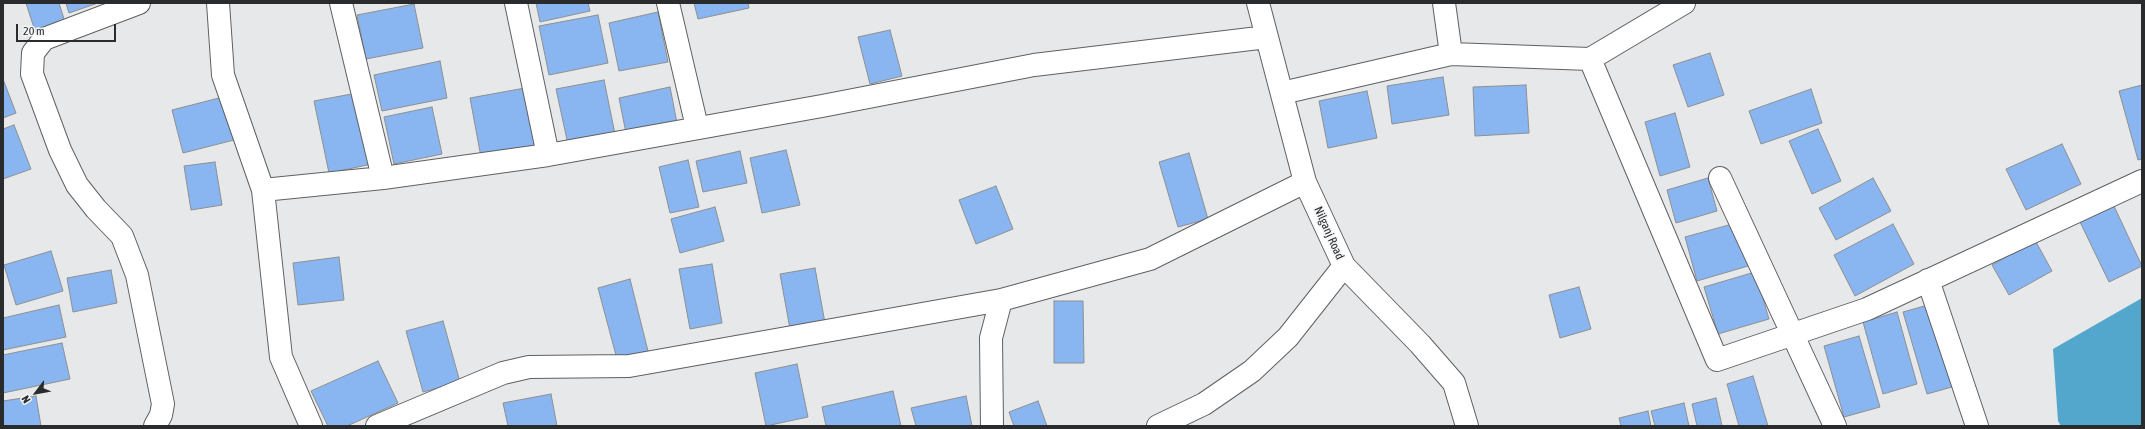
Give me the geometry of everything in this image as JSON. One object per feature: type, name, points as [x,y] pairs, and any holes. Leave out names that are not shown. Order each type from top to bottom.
[{"type":"street","points":[[139,3],[44,40],[32,53],[32,74],[60,150],[77,184],[96,209],[122,236],[137,275],[163,404],[161,416],[155,426]]},
{"type":"street","points":[[218,3],[223,75],[263,190],[281,357],[311,426]]},
{"type":"street","points":[[341,3],[383,178]]},
{"type":"street","points":[[516,3],[548,155]]},
{"type":"street","points":[[668,3],[697,127]]},
{"type":"street","name":"Nilganj Road","points":[[1258,3],[1305,182],[1344,266],[1420,344],[1454,383],[1466,426]]},
{"type":"street","points":[[1444,3],[1451,54]]},
{"type":"street","points":[[1282,93],[1451,54],[1590,59],[1684,3]]},
{"type":"street","points":[[263,190],[383,178],[548,155],[697,127],[822,106],[1034,64],[1267,37]]},
{"type":"street","points":[[1590,59],[1717,360],[1867,309],[2142,181]]},
{"type":"street","points":[[1720,178],[1832,425]]},
{"type":"street","points":[[377,426],[503,373],[529,367],[629,366],[1001,300],[1150,259],[1305,182]]},
{"type":"street","points":[[1158,426],[1204,404],[1252,371],[1288,337],[1344,266]]},
{"type":"street","points":[[1928,280],[1977,426]]},
{"type":"street","points":[[992,426],[991,338],[1001,300]]},
{"type":"water","points":[[2142,298],[2142,426],[2061,426],[2058,421],[2053,349]]},
{"type":"building","points":[[26,3],[59,3],[65,22],[35,31]]},
{"type":"building","points":[[66,3],[98,3],[69,13]]},
{"type":"building","points":[[536,3],[588,3],[590,11],[540,22]]},
{"type":"building","points":[[694,3],[748,3],[749,8],[698,19]]},
{"type":"building","points":[[414,4],[423,48],[366,59],[357,15]]},
{"type":"building","points":[[658,12],[668,62],[619,71],[609,23]]},
{"type":"building","points":[[598,15],[608,63],[549,75],[539,26]]},
{"type":"building","points":[[890,30],[902,76],[870,84],[858,37]]},
{"type":"building","points":[[1710,53],[1724,95],[1688,107],[1673,65]]},
{"type":"building","points":[[440,61],[447,98],[382,111],[374,75]]},
{"type":"building","points":[[1443,77],[1449,115],[1392,124],[1387,86]]},
{"type":"building","points":[[3,79],[16,113],[3,118]]},
{"type":"building","points":[[604,80],[616,139],[569,149],[556,89]]},
{"type":"building","points":[[1526,85],[1529,133],[1475,136],[1473,87]]},
{"type":"building","points":[[2142,85],[2142,159],[2138,160],[2119,91]]},
{"type":"building","points":[[670,87],[678,128],[627,138],[619,98]]},
{"type":"building","points":[[525,88],[536,147],[481,157],[470,98]]},
{"type":"building","points":[[1811,89],[1822,123],[1761,144],[1749,111]]},
{"type":"building","points":[[1367,91],[1377,138],[1328,148],[1319,101]]},
{"type":"building","points":[[357,93],[372,164],[329,173],[314,101]]},
{"type":"building","points":[[223,97],[234,140],[183,153],[172,110]]},
{"type":"building","points":[[432,107],[442,154],[394,164],[384,117]]},
{"type":"building","points":[[1675,113],[1690,167],[1660,176],[1645,122]]},
{"type":"building","points":[[14,125],[31,169],[3,179],[3,129]]},
{"type":"building","points":[[1818,129],[1841,181],[1812,194],[1789,141]]},
{"type":"building","points":[[2062,144],[2081,184],[2026,210],[2006,169]]},
{"type":"building","points":[[786,150],[800,205],[762,213],[750,158]]},
{"type":"building","points":[[740,151],[747,183],[703,192],[696,161]]},
{"type":"building","points":[[1189,153],[1208,219],[1178,227],[1159,162]]},
{"type":"building","points":[[688,160],[699,207],[670,213],[659,167]]},
{"type":"building","points":[[215,162],[222,205],[191,210],[184,166]]},
{"type":"building","points":[[1708,178],[1717,211],[1676,223],[1667,190]]},
{"type":"building","points":[[1873,178],[1891,211],[1836,240],[1819,208]]},
{"type":"building","points":[[996,186],[1013,229],[976,244],[959,200]]},
{"type":"building","points":[[2114,206],[2142,266],[2109,282],[2080,222]]},
{"type":"building","points":[[715,207],[724,241],[680,253],[671,219]]},
{"type":"building","points":[[1736,223],[1748,266],[1697,281],[1685,237]]},
{"type":"building","points":[[1893,224],[1914,264],[1855,296],[1834,255]]},
{"type":"building","points":[[2035,240],[2052,271],[2009,295],[1992,265]]},
{"type":"building","points":[[51,251],[63,291],[16,305],[4,265]]},
{"type":"building","points":[[339,257],[344,300],[298,305],[293,263]]},
{"type":"building","points":[[712,264],[722,323],[690,329],[679,269]]},
{"type":"building","points":[[815,268],[825,323],[790,329],[780,274]]},
{"type":"building","points":[[111,270],[117,303],[73,312],[67,278]]},
{"type":"building","points":[[1755,272],[1769,319],[1718,334],[1704,287]]},
{"type":"building","points":[[630,279],[648,351],[617,359],[598,288]]},
{"type":"building","points":[[1579,287],[1591,329],[1560,338],[1549,295]]},
{"type":"building","points":[[1054,301],[1083,301],[1084,363],[1054,363]]},
{"type":"building","points":[[1935,303],[1959,385],[1927,394],[1903,312]]},
{"type":"building","points":[[59,305],[66,337],[3,350],[3,318]]},
{"type":"building","points":[[1897,312],[1917,384],[1883,394],[1863,322]]},
{"type":"building","points":[[443,321],[460,382],[423,392],[406,331]]},
{"type":"building","points":[[1859,336],[1880,407],[1844,417],[1824,346]]},
{"type":"building","points":[[62,343],[70,379],[3,393],[3,355]]},
{"type":"building","points":[[378,361],[398,403],[347,426],[328,426],[311,391]]},
{"type":"building","points":[[797,364],[808,417],[766,426],[755,373]]},
{"type":"building","points":[[1753,376],[1768,426],[1739,426],[1727,384]]},
{"type":"building","points":[[893,391],[901,426],[826,426],[822,407]]},
{"type":"building","points":[[551,394],[557,426],[508,426],[503,403]]},
{"type":"building","points":[[36,396],[41,426],[3,426],[3,401]]},
{"type":"building","points":[[966,396],[972,426],[916,426],[911,408]]},
{"type":"building","points":[[1716,398],[1722,426],[1697,426],[1692,404]]},
{"type":"building","points":[[1038,401],[1047,426],[1014,426],[1009,412]]},
{"type":"building","points":[[1684,403],[1689,426],[1655,426],[1651,411]]},
{"type":"building","points":[[1648,411],[1651,426],[1621,426],[1619,418]]}]
